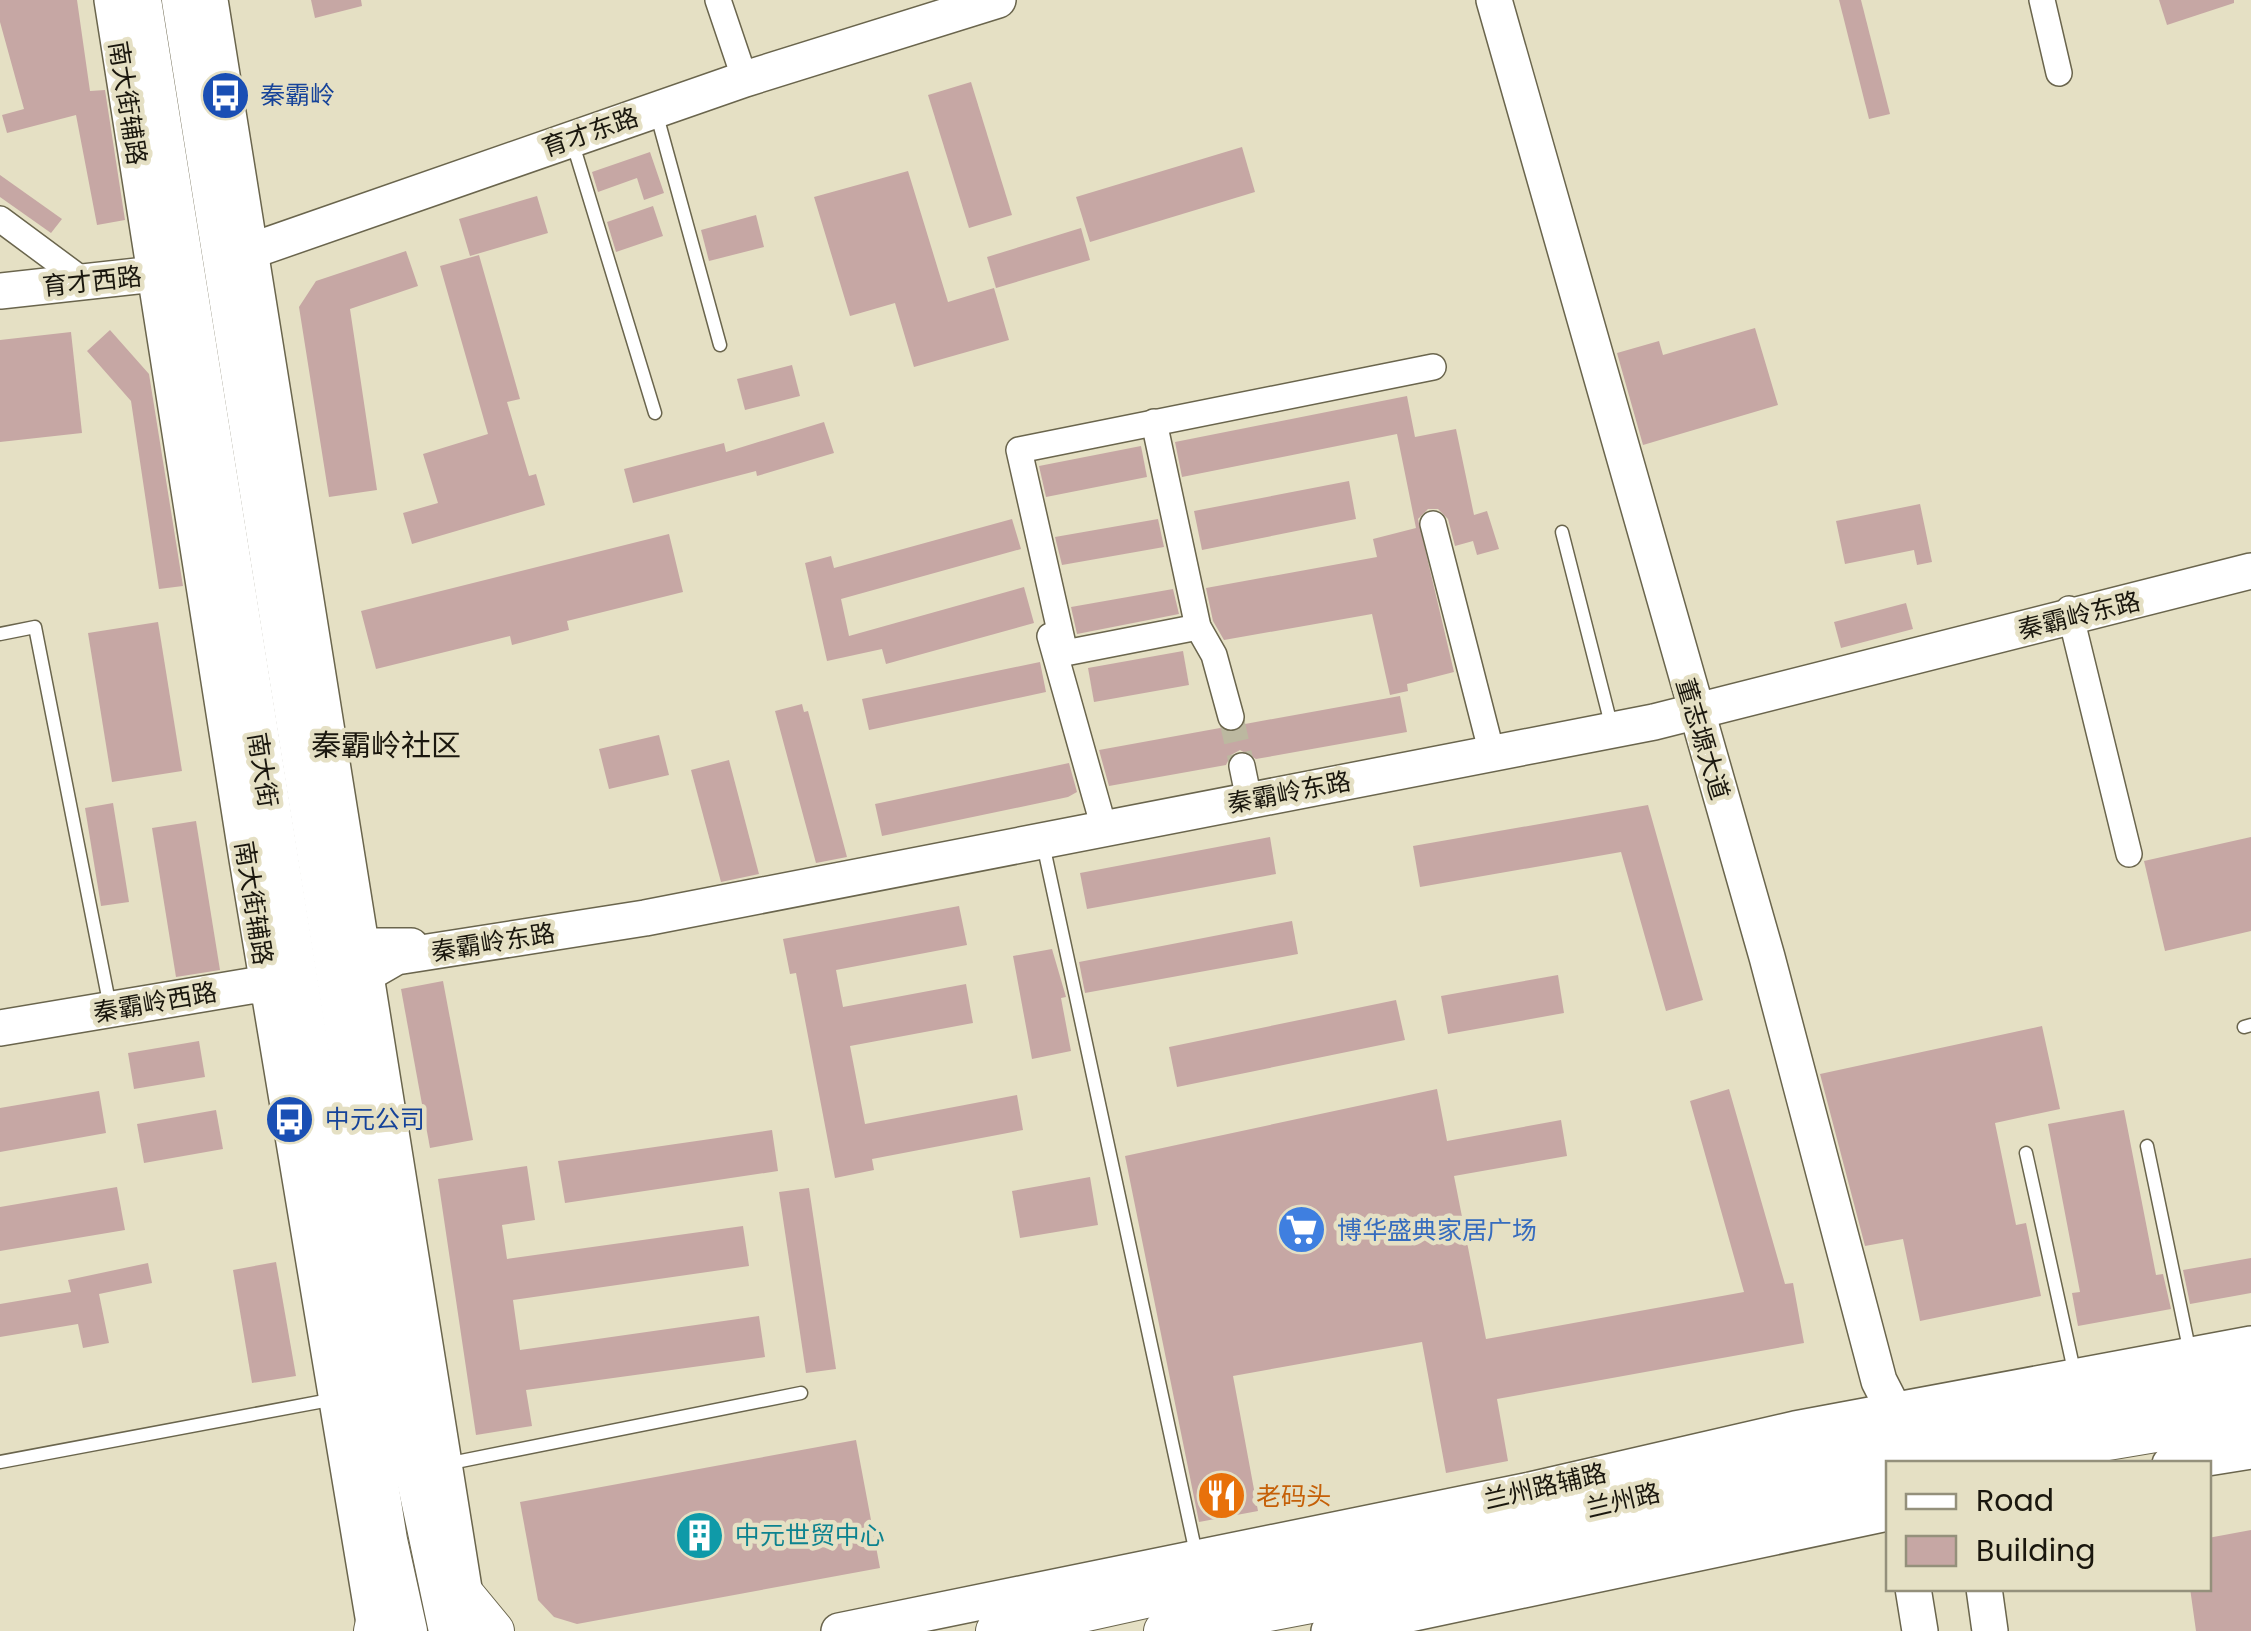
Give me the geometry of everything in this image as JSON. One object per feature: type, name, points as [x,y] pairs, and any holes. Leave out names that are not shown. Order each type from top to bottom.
[{"type":"main road","name":"南大街","points":[[141,0],[201,256],[352,952],[342,1012],[427,1533],[458,1616],[494,1631]]},
{"type":"main road","name":"南大街","points":[[182,0],[201,256],[274,967],[302,1009],[387,1540],[385,1630]]},
{"type":"main road","name":"兰州路","points":[[996,1631],[1200,1571],[1365,1556],[1897,1445],[2251,1380]]},
{"type":"main road","points":[[1983,1461],[2251,1416]]},
{"type":"main road","name":"兰州路","points":[[1164,1631],[1431,1580],[1897,1445]]},
{"type":"street","name":"南大街辅路","points":[[112,0],[201,256]]},
{"type":"street","points":[[201,256],[210,0]]},
{"type":"street","points":[[718,0],[740,68]]},
{"type":"street","name":"育才东路","points":[[201,256],[740,68],[956,0]]},
{"type":"street","name":"育才东路","points":[[201,256],[998,0]]},
{"type":"street","name":"董志塬大道","points":[[1482,0],[1688,709],[1766,957],[1897,1445]]},
{"type":"street","name":"董志塬大道","points":[[1494,0],[1688,709]]},
{"type":"street","points":[[2042,0],[2059,74]]},
{"type":"street","points":[[0,219],[75,274]]},
{"type":"street","name":"育才西路","points":[[0,291],[75,274],[201,256]]},
{"type":"street","name":"育才西路","points":[[0,272],[75,274]]},
{"type":"street","points":[[1198,628],[1065,653],[1019,450],[1433,368]]},
{"type":"street","points":[[1154,422],[1198,628],[1214,655],[1232,717]]},
{"type":"street","points":[[1016,508],[1102,824]]},
{"type":"street","points":[[1433,524],[1491,749]]},
{"type":"street","name":"秦霸岭东路","points":[[2070,613],[2251,562]]},
{"type":"street","name":"秦霸岭东路","points":[[342,1012],[352,952],[396,958],[645,918],[1102,824],[1246,786],[1491,749],[1611,726],[2251,572]]},
{"type":"street","points":[[2070,613],[2128,854]]},
{"type":"street","points":[[352,952],[444,1464],[458,1616]]},
{"type":"street","name":"南大街辅路","points":[[274,967],[335,1399],[385,1630]]},
{"type":"street","name":"秦霸岭西路","points":[[0,1028],[274,967]]},
{"type":"street","name":"秦霸岭西路","points":[[0,1019],[110,1005]]},
{"type":"street","points":[[1897,1445],[2075,1377],[2251,1344]]},
{"type":"street","points":[[2189,1461],[2251,1451]]},
{"type":"street","points":[[1329,1631],[1886,1513]]},
{"type":"street","points":[[840,1631],[1200,1571]]},
{"type":"street","points":[[1914,1591],[1920,1631]]},
{"type":"street","points":[[1984,1591],[1990,1631]]},
{"type":"lane","points":[[656,110],[720,345]]},
{"type":"lane","points":[[571,138],[655,413]]},
{"type":"lane","points":[[1562,532],[1611,726]]},
{"type":"lane","points":[[0,634],[34,627],[110,1005]]},
{"type":"lane","points":[[1041,836],[1200,1571]]},
{"type":"lane","points":[[2147,1146],[2190,1356]]},
{"type":"lane","points":[[2026,1153],[2075,1377]]},
{"type":"lane","points":[[444,1464],[801,1393]]},
{"type":"lane","points":[[0,1462],[335,1399]]},
{"type":"building","points":[[0,0],[77,0],[90,91],[105,90],[125,220],[97,225],[76,115],[7,133],[2,115],[24,109],[0,22]]},
{"type":"building","points":[[311,0],[361,0],[362,6],[315,18]]},
{"type":"building","points":[[1839,0],[1861,0],[1890,114],[1869,119]]},
{"type":"building","points":[[2159,0],[2234,0],[2234,3],[2167,25]]},
{"type":"building","points":[[971,82],[1012,215],[969,228],[928,95]]},
{"type":"building","points":[[1242,147],[1255,192],[1090,242],[1076,197]]},
{"type":"building","points":[[650,152],[664,193],[644,200],[637,178],[598,192],[592,172]]},
{"type":"building","points":[[908,171],[948,302],[994,288],[1009,340],[914,367],[895,303],[850,316],[814,197]]},
{"type":"building","points":[[0,175],[62,219],[51,233],[0,197]]},
{"type":"building","points":[[537,196],[548,233],[470,256],[459,219]]},
{"type":"building","points":[[653,206],[663,236],[616,252],[607,222]]},
{"type":"building","points":[[756,215],[764,247],[709,261],[701,230]]},
{"type":"building","points":[[1081,228],[1090,260],[996,288],[987,257]]},
{"type":"building","points":[[406,251],[418,286],[350,309],[377,490],[329,497],[299,307],[316,281]]},
{"type":"building","points":[[479,255],[520,399],[507,402],[529,476],[536,474],[545,505],[412,544],[403,513],[438,503],[423,454],[488,434],[440,266]]},
{"type":"building","points":[[1755,328],[1778,405],[1643,445],[1617,353],[1659,341],[1663,355]]},
{"type":"building","points":[[110,330],[149,374],[183,586],[159,589],[131,401],[87,351]]},
{"type":"building","points":[[71,332],[82,433],[0,442],[0,340]]},
{"type":"building","points":[[792,365],[800,396],[745,410],[737,379]]},
{"type":"building","points":[[1407,396],[1415,437],[1456,429],[1474,515],[1487,511],[1499,549],[1477,555],[1473,541],[1455,546],[1448,519],[1438,509],[1428,509],[1418,519],[1454,672],[1407,684],[1408,691],[1390,695],[1372,614],[1224,640],[1213,621],[1206,588],[1377,557],[1373,539],[1416,528],[1397,434],[1182,477],[1175,442]]},
{"type":"building","points":[[824,422],[834,453],[757,476],[756,471],[633,503],[624,469],[724,443],[726,452]]},
{"type":"building","points":[[1141,446],[1147,477],[1046,497],[1039,466]]},
{"type":"building","points":[[1349,481],[1356,519],[1202,550],[1194,511]]},
{"type":"building","points":[[1920,504],[1932,562],[1917,565],[1914,550],[1845,564],[1836,521]]},
{"type":"building","points":[[1012,519],[1021,549],[841,599],[849,636],[1024,587],[1034,623],[886,664],[882,649],[827,661],[805,563],[831,556],[834,568]]},
{"type":"building","points":[[1158,519],[1164,547],[1062,565],[1055,537]]},
{"type":"building","points":[[669,534],[683,592],[567,621],[569,630],[512,645],[510,636],[376,669],[361,611]]},
{"type":"building","points":[[1173,589],[1179,614],[1077,634],[1071,607]]},
{"type":"building","points":[[1906,603],[1913,629],[1841,648],[1834,622]]},
{"type":"building","points":[[158,622],[182,771],[112,782],[88,633]]},
{"type":"building","points":[[1183,651],[1189,685],[1094,702],[1088,668]]},
{"type":"building","points":[[1040,662],[1046,692],[869,730],[862,699]]},
{"type":"building","points":[[1400,696],[1407,732],[1256,759],[1240,750],[1231,755],[1226,765],[1109,786],[1099,750],[1220,728],[1234,733],[1245,724]]},
{"type":"building","points":[[802,704],[804,712],[808,711],[847,857],[816,863],[775,711]]},
{"type":"building","points":[[659,735],[669,775],[609,789],[599,749]]},
{"type":"building","points":[[729,760],[759,874],[721,882],[691,770]]},
{"type":"building","points":[[1069,763],[1077,792],[1068,797],[882,836],[875,804]]},
{"type":"building","points":[[113,803],[129,902],[101,906],[85,808]]},
{"type":"building","points":[[1648,805],[1703,1000],[1666,1011],[1621,852],[1420,887],[1413,846]]},
{"type":"building","points":[[196,821],[220,970],[176,977],[152,828]]},
{"type":"building","points":[[1270,837],[1276,874],[1087,909],[1080,873]]},
{"type":"building","points":[[2251,837],[2251,931],[2165,951],[2144,861]]},
{"type":"building","points":[[959,906],[967,945],[836,970],[843,1007],[966,984],[973,1023],[850,1046],[865,1124],[1017,1095],[1023,1130],[872,1159],[874,1170],[835,1178],[796,973],[790,974],[783,939]]},
{"type":"building","points":[[1292,921],[1298,954],[1085,993],[1079,962]]},
{"type":"building","points":[[1052,949],[1066,997],[1061,998],[1071,1051],[1032,1059],[1013,956]]},
{"type":"building","points":[[1558,975],[1564,1013],[1448,1034],[1441,996]]},
{"type":"building","points":[[443,981],[473,1140],[430,1148],[401,989]]},
{"type":"building","points":[[1396,1000],[1405,1040],[1177,1087],[1169,1047]]},
{"type":"building","points":[[2042,1026],[2060,1109],[1995,1123],[2016,1225],[2026,1223],[2041,1296],[1920,1321],[1903,1239],[1865,1246],[1820,1074]]},
{"type":"building","points":[[199,1041],[205,1077],[134,1089],[128,1053]]},
{"type":"building","points":[[1437,1089],[1447,1141],[1561,1120],[1567,1156],[1454,1176],[1486,1339],[1744,1292],[1690,1101],[1729,1089],[1785,1284],[1793,1283],[1804,1343],[1497,1399],[1508,1461],[1446,1473],[1422,1342],[1233,1376],[1258,1511],[1199,1522],[1125,1156]]},
{"type":"building","points":[[99,1091],[106,1133],[0,1152],[0,1108]]},
{"type":"building","points":[[216,1110],[223,1149],[144,1163],[137,1124]]},
{"type":"building","points":[[2124,1110],[2156,1275],[2163,1274],[2171,1309],[2078,1326],[2072,1293],[2080,1292],[2048,1124]]},
{"type":"building","points":[[772,1130],[778,1171],[565,1203],[558,1161]]},
{"type":"building","points":[[527,1166],[535,1220],[502,1225],[507,1259],[743,1226],[749,1266],[513,1300],[520,1350],[759,1316],[765,1357],[526,1390],[532,1426],[476,1435],[438,1179]]},
{"type":"building","points":[[1090,1177],[1098,1225],[1020,1238],[1012,1191]]},
{"type":"building","points":[[117,1187],[125,1230],[0,1251],[0,1207]]},
{"type":"building","points":[[809,1188],[836,1369],[806,1373],[779,1192]]},
{"type":"building","points":[[2251,1258],[2251,1293],[2190,1304],[2183,1270]]},
{"type":"building","points":[[276,1262],[296,1376],[252,1383],[233,1270]]},
{"type":"building","points":[[148,1263],[152,1283],[99,1294],[109,1343],[83,1348],[78,1324],[0,1337],[0,1304],[71,1292],[68,1280]]},
{"type":"building","name":"中元世贸中心","points":[[856,1440],[880,1568],[577,1624],[554,1617],[538,1600],[520,1502]]},
{"type":"building","points":[[2251,1530],[2251,1631],[2196,1631],[2190,1591],[2211,1591],[2211,1537]]},
{"type":"tunnel","points":[[1231,717],[1242,766]]},
{"type":"place","name":"秦霸岭","points":[[225,95]]},
{"type":"place","name":"中元公司","points":[[290,1119]]},
{"type":"place","name":"博华盛典家居广场","points":[[1302,1230]]},
{"type":"place","name":"老码头","points":[[1221,1496]]},
{"type":"place","name":"中元世贸中心","points":[[700,1535]]},
{"type":"district","name":"秦霸岭社区","points":[[386,746]]}]
